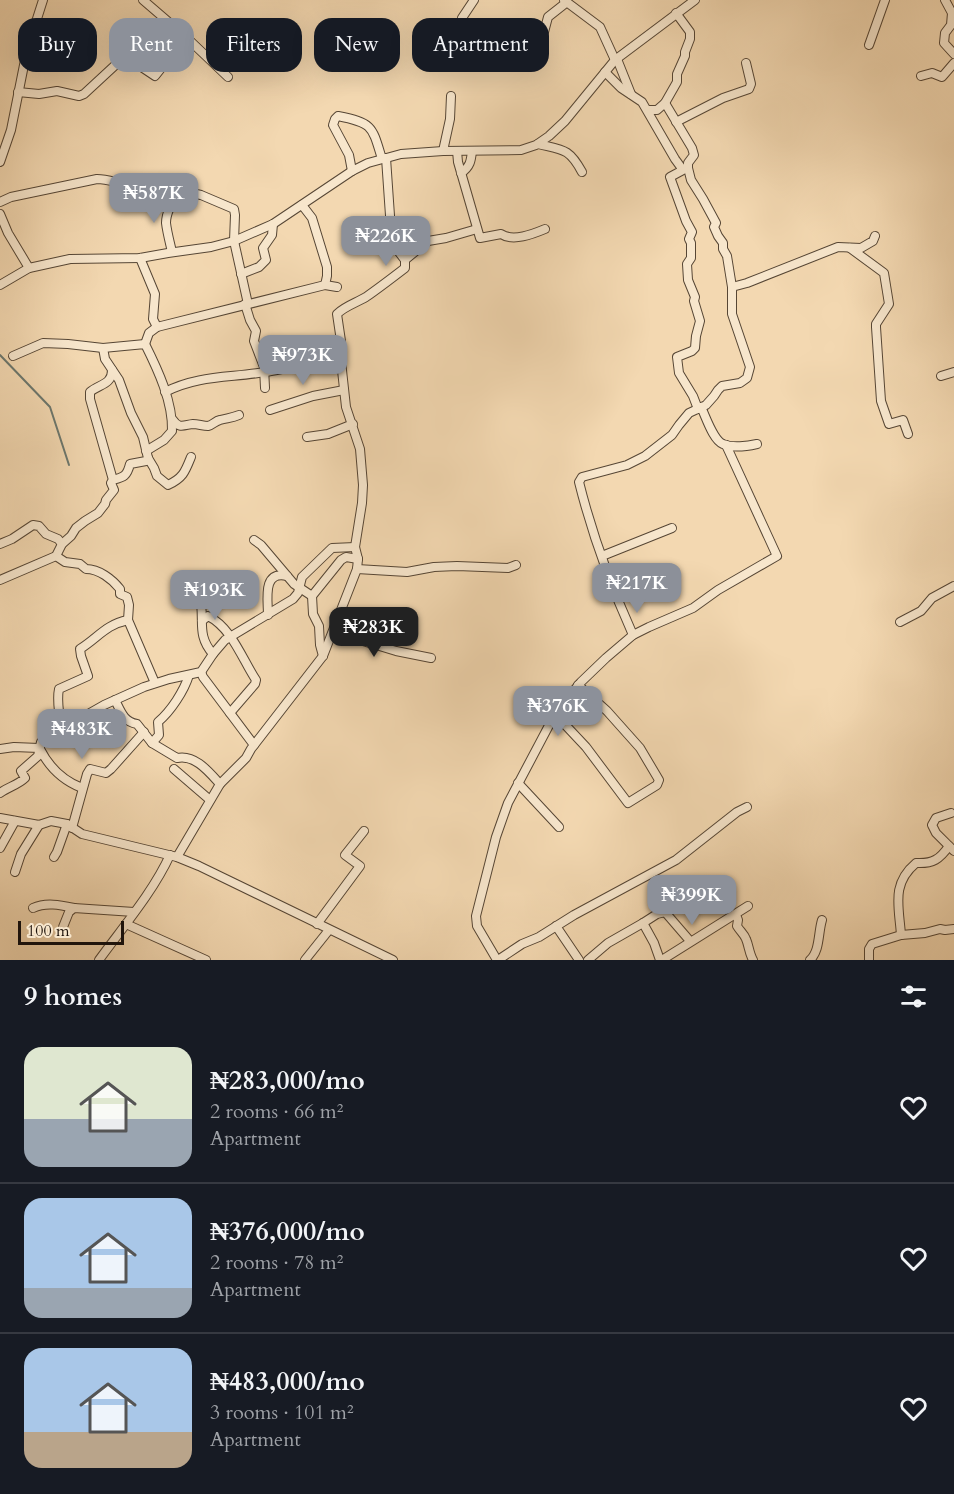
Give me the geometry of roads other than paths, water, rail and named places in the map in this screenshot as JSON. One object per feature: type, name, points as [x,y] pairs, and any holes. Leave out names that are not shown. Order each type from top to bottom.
[{"type":"street","points":[[0,162],[3,145],[11,130],[27,50],[42,0]]},
{"type":"street","points":[[143,0],[164,18]]},
{"type":"street","points":[[462,18],[474,0]]},
{"type":"street","points":[[0,285],[29,268],[70,259],[140,258],[234,242],[273,224],[352,171],[368,163],[401,154],[520,150],[538,144],[565,121],[616,60],[695,0]]},
{"type":"street","points":[[869,45],[885,0]]},
{"type":"street","points":[[944,0],[954,4]]},
{"type":"street","points":[[944,0],[952,13],[951,25],[945,33],[944,43],[954,54]]},
{"type":"street","points":[[548,18],[569,2],[600,27],[631,95]]},
{"type":"street","points":[[648,110],[657,110],[665,104],[686,56],[690,32],[676,14]]},
{"type":"street","points":[[194,44],[228,76]]},
{"type":"street","points":[[676,122],[723,98],[749,89],[751,84],[746,63]]},
{"type":"street","points":[[921,76],[932,74],[942,77],[954,63]]},
{"type":"street","points":[[18,92],[39,94],[57,92],[79,96],[109,71]]},
{"type":"street","points":[[606,72],[621,88],[642,102],[683,170],[670,177],[692,232],[688,239],[691,243],[691,258],[687,264],[688,280],[695,297],[700,321],[695,348],[677,357],[680,373],[714,436],[726,445],[757,444]]},
{"type":"street","points":[[443,151],[450,119],[451,96]]},
{"type":"street","points":[[633,635],[618,604],[579,482],[582,477],[627,465],[645,456],[672,435],[689,412],[706,405],[723,386],[740,383],[747,378],[750,367],[732,314],[732,286],[723,243],[714,227],[716,223],[691,180],[688,163],[694,155],[692,148],[665,104]]},
{"type":"street","points":[[99,960],[173,856],[220,784],[246,758],[323,656],[357,569],[358,559],[355,547],[363,484],[360,449],[346,406],[337,314],[342,308],[364,298],[405,268],[405,260],[395,247],[391,230],[384,159],[375,136],[369,126],[338,116],[333,125],[349,155],[352,171]]},
{"type":"street","points":[[538,144],[566,151],[573,157],[582,172]]},
{"type":"street","points":[[457,151],[480,238],[501,234],[505,237],[516,237],[545,229]]},
{"type":"street","points":[[461,173],[471,163],[472,151]]},
{"type":"street","points":[[0,202],[11,197],[97,179],[134,185],[164,183],[170,185],[174,199],[166,221],[172,252]]},
{"type":"street","points":[[173,193],[187,192],[201,195],[234,209],[234,242],[250,320],[256,331],[254,341],[264,366],[265,388]]},
{"type":"street","points":[[302,205],[312,218],[327,267],[325,285]]},
{"type":"street","points":[[0,214],[8,233],[29,268]]},
{"type":"street","points":[[241,274],[259,267],[266,260],[263,248],[272,235],[273,224]]},
{"type":"street","points":[[405,260],[428,241],[477,229]]},
{"type":"street","points":[[732,286],[838,247],[861,248],[873,242],[875,236]]},
{"type":"street","points":[[850,248],[884,273],[890,304],[876,324],[881,401],[889,424],[903,420],[908,434]]},
{"type":"street","points":[[140,258],[155,294],[153,319],[157,327]]},
{"type":"street","points":[[113,480],[124,477],[130,464],[146,461],[147,455],[172,431],[172,420],[165,392],[153,358],[145,344],[149,333],[157,327],[325,285],[338,287]]},
{"type":"street","points":[[13,356],[43,343],[103,348],[145,344]]},
{"type":"street","points":[[103,348],[105,359],[119,380],[157,476],[168,485],[184,474],[191,457]]},
{"type":"street","points":[[165,392],[196,380],[264,373],[319,361],[336,356],[340,352]]},
{"type":"street","points":[[0,580],[56,556],[62,544],[76,528],[98,513],[114,490],[90,399],[90,392],[93,389],[108,383],[112,370]]},
{"type":"street","points":[[942,376],[954,372]]},
{"type":"street","points":[[270,410],[313,396],[344,390]]},
{"type":"street","points":[[172,420],[181,427],[195,424],[204,426],[239,415]]},
{"type":"street","points":[[307,437],[328,434],[353,424]]},
{"type":"street","points":[[726,445],[777,556],[718,590],[693,608],[633,635],[578,685],[555,714],[508,803],[495,837],[477,916],[477,926],[498,960],[522,944],[676,860],[747,807]]},
{"type":"street","points":[[0,544],[33,525],[39,526],[46,534],[58,538],[62,544]]},
{"type":"street","points":[[602,556],[672,528]]},
{"type":"street","points":[[254,540],[296,585],[312,596]]},
{"type":"street","points":[[296,585],[332,548],[355,547]]},
{"type":"street","points":[[326,554],[341,560]]},
{"type":"street","points":[[56,556],[64,562],[80,564],[86,569],[108,577],[120,589],[120,594],[127,597],[128,620],[155,683]]},
{"type":"street","points":[[323,656],[320,645],[320,626],[313,614],[312,596],[341,560],[346,557],[358,559]]},
{"type":"street","points":[[357,569],[407,572],[434,567],[508,568],[516,565]]},
{"type":"street","points":[[268,615],[267,587],[275,576],[287,576]]},
{"type":"street","points":[[0,793],[23,781],[25,778],[21,771],[38,756],[41,742],[115,700],[155,683],[201,672],[213,654],[230,637],[293,599],[298,593],[296,585]]},
{"type":"street","points":[[900,622],[921,611],[932,598],[954,586]]},
{"type":"street","points":[[200,597],[203,615],[201,626],[205,645],[213,654]]},
{"type":"street","points":[[202,621],[207,616],[212,618],[230,637],[256,680],[230,713]]},
{"type":"street","points":[[338,619],[363,642],[430,658]]},
{"type":"street","points":[[60,730],[59,689],[88,676],[80,649],[115,623],[128,620]]},
{"type":"street","points":[[201,672],[254,745]]},
{"type":"street","points":[[152,743],[159,735],[158,722],[168,713],[189,675]]},
{"type":"street","points":[[555,714],[586,747],[628,803],[657,785],[659,780],[640,748],[607,711],[578,685]]},
{"type":"street","points":[[115,700],[124,717],[130,723],[137,724],[152,743],[177,758],[186,756],[197,762],[220,784]]},
{"type":"street","points":[[54,857],[70,826],[87,774],[90,770],[106,773],[144,732]]},
{"type":"street","points":[[0,750],[14,747],[39,748]]},
{"type":"street","points":[[39,748],[56,772],[71,784],[82,788]]},
{"type":"street","points":[[174,769],[210,800]]},
{"type":"street","points":[[518,783],[560,828]]},
{"type":"street","points":[[901,935],[898,890],[901,880],[916,862],[925,863],[936,860],[951,848],[936,833],[932,825],[936,818],[951,813]]},
{"type":"street","points":[[0,818],[39,825],[51,821],[70,826],[81,834],[173,856],[199,866],[393,960]]},
{"type":"street","points":[[0,848],[15,821]]},
{"type":"street","points":[[15,872],[21,854],[39,825]]},
{"type":"street","points":[[317,924],[360,866],[345,855],[364,831]]},
{"type":"street","points":[[33,908],[40,905],[57,904],[74,908],[134,912]]},
{"type":"street","points":[[643,923],[661,960],[748,906]]},
{"type":"street","points":[[63,927],[69,912],[74,908]]},
{"type":"street","points":[[588,960],[608,943],[657,914],[665,912],[690,941]]},
{"type":"street","points":[[736,915],[737,926],[745,935],[753,960]]},
{"type":"street","points":[[810,960],[818,944],[818,932],[822,920]]},
{"type":"street","points":[[126,924],[206,960]]},
{"type":"street","points":[[556,926],[579,960]]},
{"type":"street","points":[[869,960],[869,949],[872,944],[901,935],[954,929]]},
{"type":"street","points":[[305,960],[329,930]]},
{"type":"waterway","points":[[0,355],[50,407],[69,465]]}]
